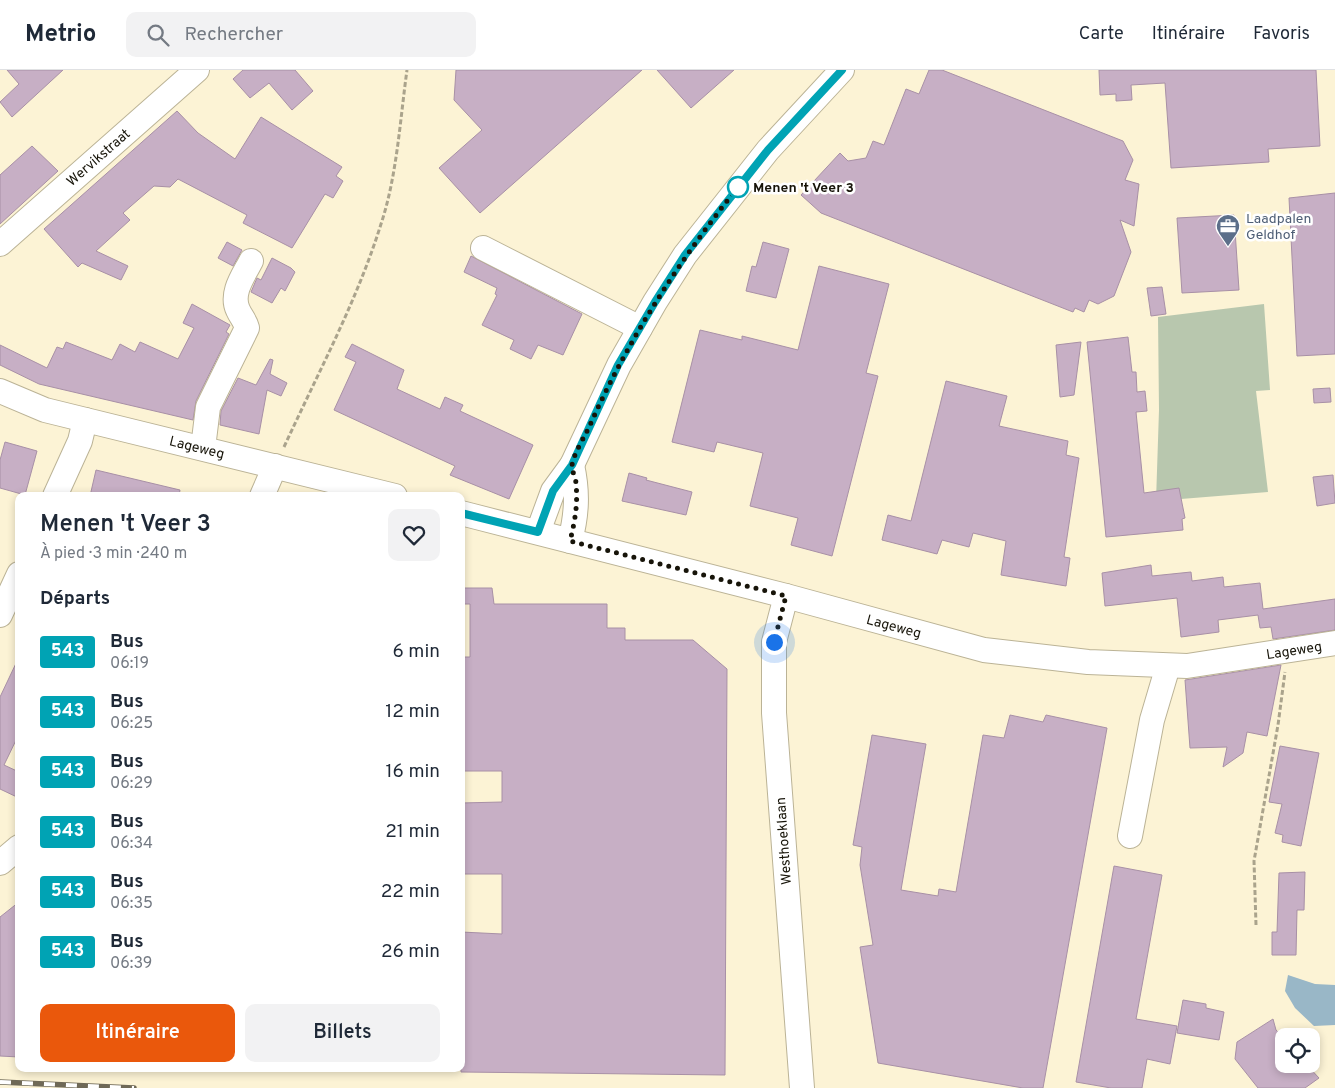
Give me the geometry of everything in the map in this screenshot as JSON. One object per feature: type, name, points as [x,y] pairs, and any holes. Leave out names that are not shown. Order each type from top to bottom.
[{"type":"street","name":"Wervikstraat","points":[[0,244],[197,70]]},
{"type":"street","points":[[538,532],[553,491],[572,465],[618,365],[685,255],[768,150],[842,70]]},
{"type":"street","points":[[482,248],[640,328]]},
{"type":"street","points":[[203,448],[208,407],[247,328],[245,320],[238,310],[235,298],[236,290],[251,261]]},
{"type":"street","name":"Lageweg","points":[[0,391],[45,410],[379,492]]},
{"type":"street","points":[[57,492],[80,441],[85,420]]},
{"type":"street","points":[[570,541],[577,514],[576,483],[572,465]]},
{"type":"street","points":[[264,492],[275,466]]},
{"type":"street","name":"Lageweg","points":[[465,514],[786,596],[984,650],[1088,662],[1168,666],[1283,652],[1335,643]]},
{"type":"street","points":[[0,614],[15,582]]},
{"type":"street","name":"Westhoeklaan","points":[[786,596],[774,642],[774,713],[802,1079]]},
{"type":"street","points":[[1130,836],[1152,720],[1168,666]]},
{"type":"street","points":[[0,863],[15,850]]},
{"type":"path","points":[[275,466],[345,317],[382,223],[397,149],[407,70]]},
{"type":"path","points":[[1256,925],[1254,861],[1278,725],[1286,664],[1283,652]]},
{"type":"green space","points":[[1264,304],[1270,390],[1256,391],[1268,492],[1156,501],[1159,410],[1158,317]]},
{"type":"water","points":[[1288,975],[1315,984],[1335,985],[1335,1025],[1314,1026],[1295,1008],[1285,991]]},
{"type":"building","points":[[7,70],[63,70],[12,117],[0,102],[19,84]]},
{"type":"building","points":[[243,70],[295,70],[313,91],[292,110],[269,83],[250,98],[233,79]]},
{"type":"building","points":[[456,70],[642,70],[480,213],[439,168],[482,130],[454,100]]},
{"type":"building","points":[[657,70],[734,70],[691,108]]},
{"type":"building","points":[[929,70],[942,70],[1123,141],[1133,160],[1125,180],[1139,184],[1134,226],[1120,220],[1131,252],[1114,296],[1098,304],[1089,300],[1084,312],[1075,308],[1073,312],[821,213],[801,195],[840,153],[848,161],[866,158],[873,141],[884,145],[906,89],[919,94]]},
{"type":"building","points":[[1099,70],[1316,70],[1320,146],[1268,149],[1269,162],[1171,168],[1165,83],[1131,85],[1132,100],[1116,101],[1116,94],[1100,95]]},
{"type":"building","points":[[177,111],[198,133],[235,159],[261,117],[342,167],[336,176],[343,181],[333,198],[325,194],[292,248],[243,223],[247,215],[178,179],[170,187],[154,186],[123,213],[130,220],[96,251],[128,266],[121,280],[82,263],[78,267],[44,229]]},
{"type":"building","points":[[32,146],[58,171],[0,224],[0,175]]},
{"type":"building","points":[[1335,193],[1335,354],[1297,356],[1289,198]]},
{"type":"building","points":[[1234,215],[1239,290],[1182,293],[1177,218]]},
{"type":"building","points":[[227,242],[242,250],[233,266],[218,258]]},
{"type":"building","points":[[763,242],[789,249],[776,298],[746,291],[752,266],[756,267]]},
{"type":"building","points":[[471,256],[582,314],[563,355],[538,345],[531,359],[510,349],[514,340],[482,325],[497,295],[495,294],[497,288],[464,272]]},
{"type":"building","points":[[272,258],[295,272],[285,291],[281,288],[272,303],[251,292],[257,278],[261,280]]},
{"type":"building","points":[[819,266],[889,284],[866,373],[878,376],[832,556],[791,545],[798,518],[750,506],[763,453],[717,442],[714,452],[672,442],[700,330],[742,340],[742,336],[798,350]]},
{"type":"building","points":[[1162,287],[1166,314],[1151,316],[1147,288]]},
{"type":"building","points":[[192,304],[230,325],[226,332],[229,334],[196,401],[193,420],[39,384],[0,365],[0,345],[47,368],[57,347],[63,349],[66,342],[112,360],[120,344],[135,352],[140,342],[178,359],[194,328],[183,323]]},
{"type":"building","points":[[1128,337],[1132,372],[1136,372],[1137,392],[1145,391],[1147,411],[1136,412],[1144,493],[1179,488],[1185,518],[1182,519],[1183,530],[1106,537],[1087,342]]},
{"type":"building","points":[[1081,342],[1074,395],[1060,397],[1056,345]]},
{"type":"building","points":[[352,344],[404,370],[397,389],[440,409],[445,397],[463,405],[460,411],[533,445],[509,499],[450,475],[455,466],[334,410],[356,362],[345,357]]},
{"type":"building","points":[[270,359],[273,360],[270,374],[287,383],[281,396],[267,390],[259,434],[220,425],[221,411],[238,378],[256,385]]},
{"type":"building","points":[[946,381],[1007,396],[999,426],[1068,441],[1066,455],[1079,458],[1064,557],[1070,558],[1066,586],[1001,575],[1006,541],[973,533],[969,547],[942,540],[937,554],[882,540],[888,515],[911,521]]},
{"type":"building","points":[[1330,388],[1331,402],[1314,403],[1313,389]]},
{"type":"building","points":[[5,442],[37,451],[26,492],[15,492],[0,488],[0,460]]},
{"type":"building","points":[[96,470],[180,490],[180,492],[91,492]]},
{"type":"building","points":[[629,473],[647,478],[646,480],[692,492],[686,515],[622,501]]},
{"type":"building","points":[[1333,475],[1335,503],[1317,506],[1313,477]]},
{"type":"building","points":[[1151,565],[1152,576],[1191,572],[1192,581],[1223,577],[1224,587],[1260,583],[1263,609],[1335,599],[1335,630],[1273,639],[1271,627],[1260,628],[1258,615],[1218,620],[1219,632],[1181,637],[1177,598],[1105,606],[1102,573]]},
{"type":"building","points":[[465,588],[492,588],[494,604],[607,604],[607,628],[625,628],[625,640],[693,640],[727,669],[725,1075],[461,1072],[465,1072],[465,932],[502,934],[502,874],[465,874],[465,803],[502,802],[502,771],[465,771],[465,657],[470,657],[470,604],[465,604]]},
{"type":"building","points":[[15,665],[15,742],[4,765],[15,770],[15,796],[0,789],[0,697]]},
{"type":"building","points":[[1281,665],[1267,736],[1247,732],[1243,753],[1223,767],[1227,747],[1190,748],[1185,680]]},
{"type":"building","points":[[1010,715],[1043,722],[1046,715],[1107,728],[1043,1088],[1023,1088],[878,1063],[860,947],[873,945],[860,865],[862,847],[853,845],[872,735],[926,744],[901,890],[938,896],[939,889],[956,892],[983,735],[1004,738]]},
{"type":"building","points":[[1280,746],[1319,753],[1301,846],[1282,842],[1283,835],[1275,833],[1282,804],[1269,802]]},
{"type":"building","points":[[1114,866],[1162,875],[1136,1019],[1177,1026],[1170,1064],[1147,1059],[1142,1088],[1111,1088],[1076,1082]]},
{"type":"building","points":[[1305,872],[1304,910],[1297,910],[1296,955],[1272,955],[1272,932],[1277,932],[1279,873]]},
{"type":"building","points":[[15,905],[15,1057],[0,1056],[0,917]]},
{"type":"building","points":[[1183,1000],[1206,1004],[1206,1008],[1224,1012],[1219,1040],[1177,1033]]},
{"type":"building","points":[[1273,1019],[1275,1028],[1275,1073],[1314,1073],[1319,1078],[1305,1088],[1258,1088],[1235,1059],[1237,1042]]},
{"type":"railway","points":[[0,1082],[134,1088]]},
{"type":"bus line","name":"543","points":[[465,514],[538,532],[553,491],[572,465],[618,365],[685,255],[768,150],[842,70]]},
{"type":"place","name":"Menen 't Veer 3","points":[[738,187]]},
{"type":"place","name":"Laadpalen Geldhof","points":[[1228,247]]},
{"type":"route","points":[[738,187],[685,255],[618,365],[572,465],[576,483],[577,514],[570,541],[786,596],[774,642]]}]
